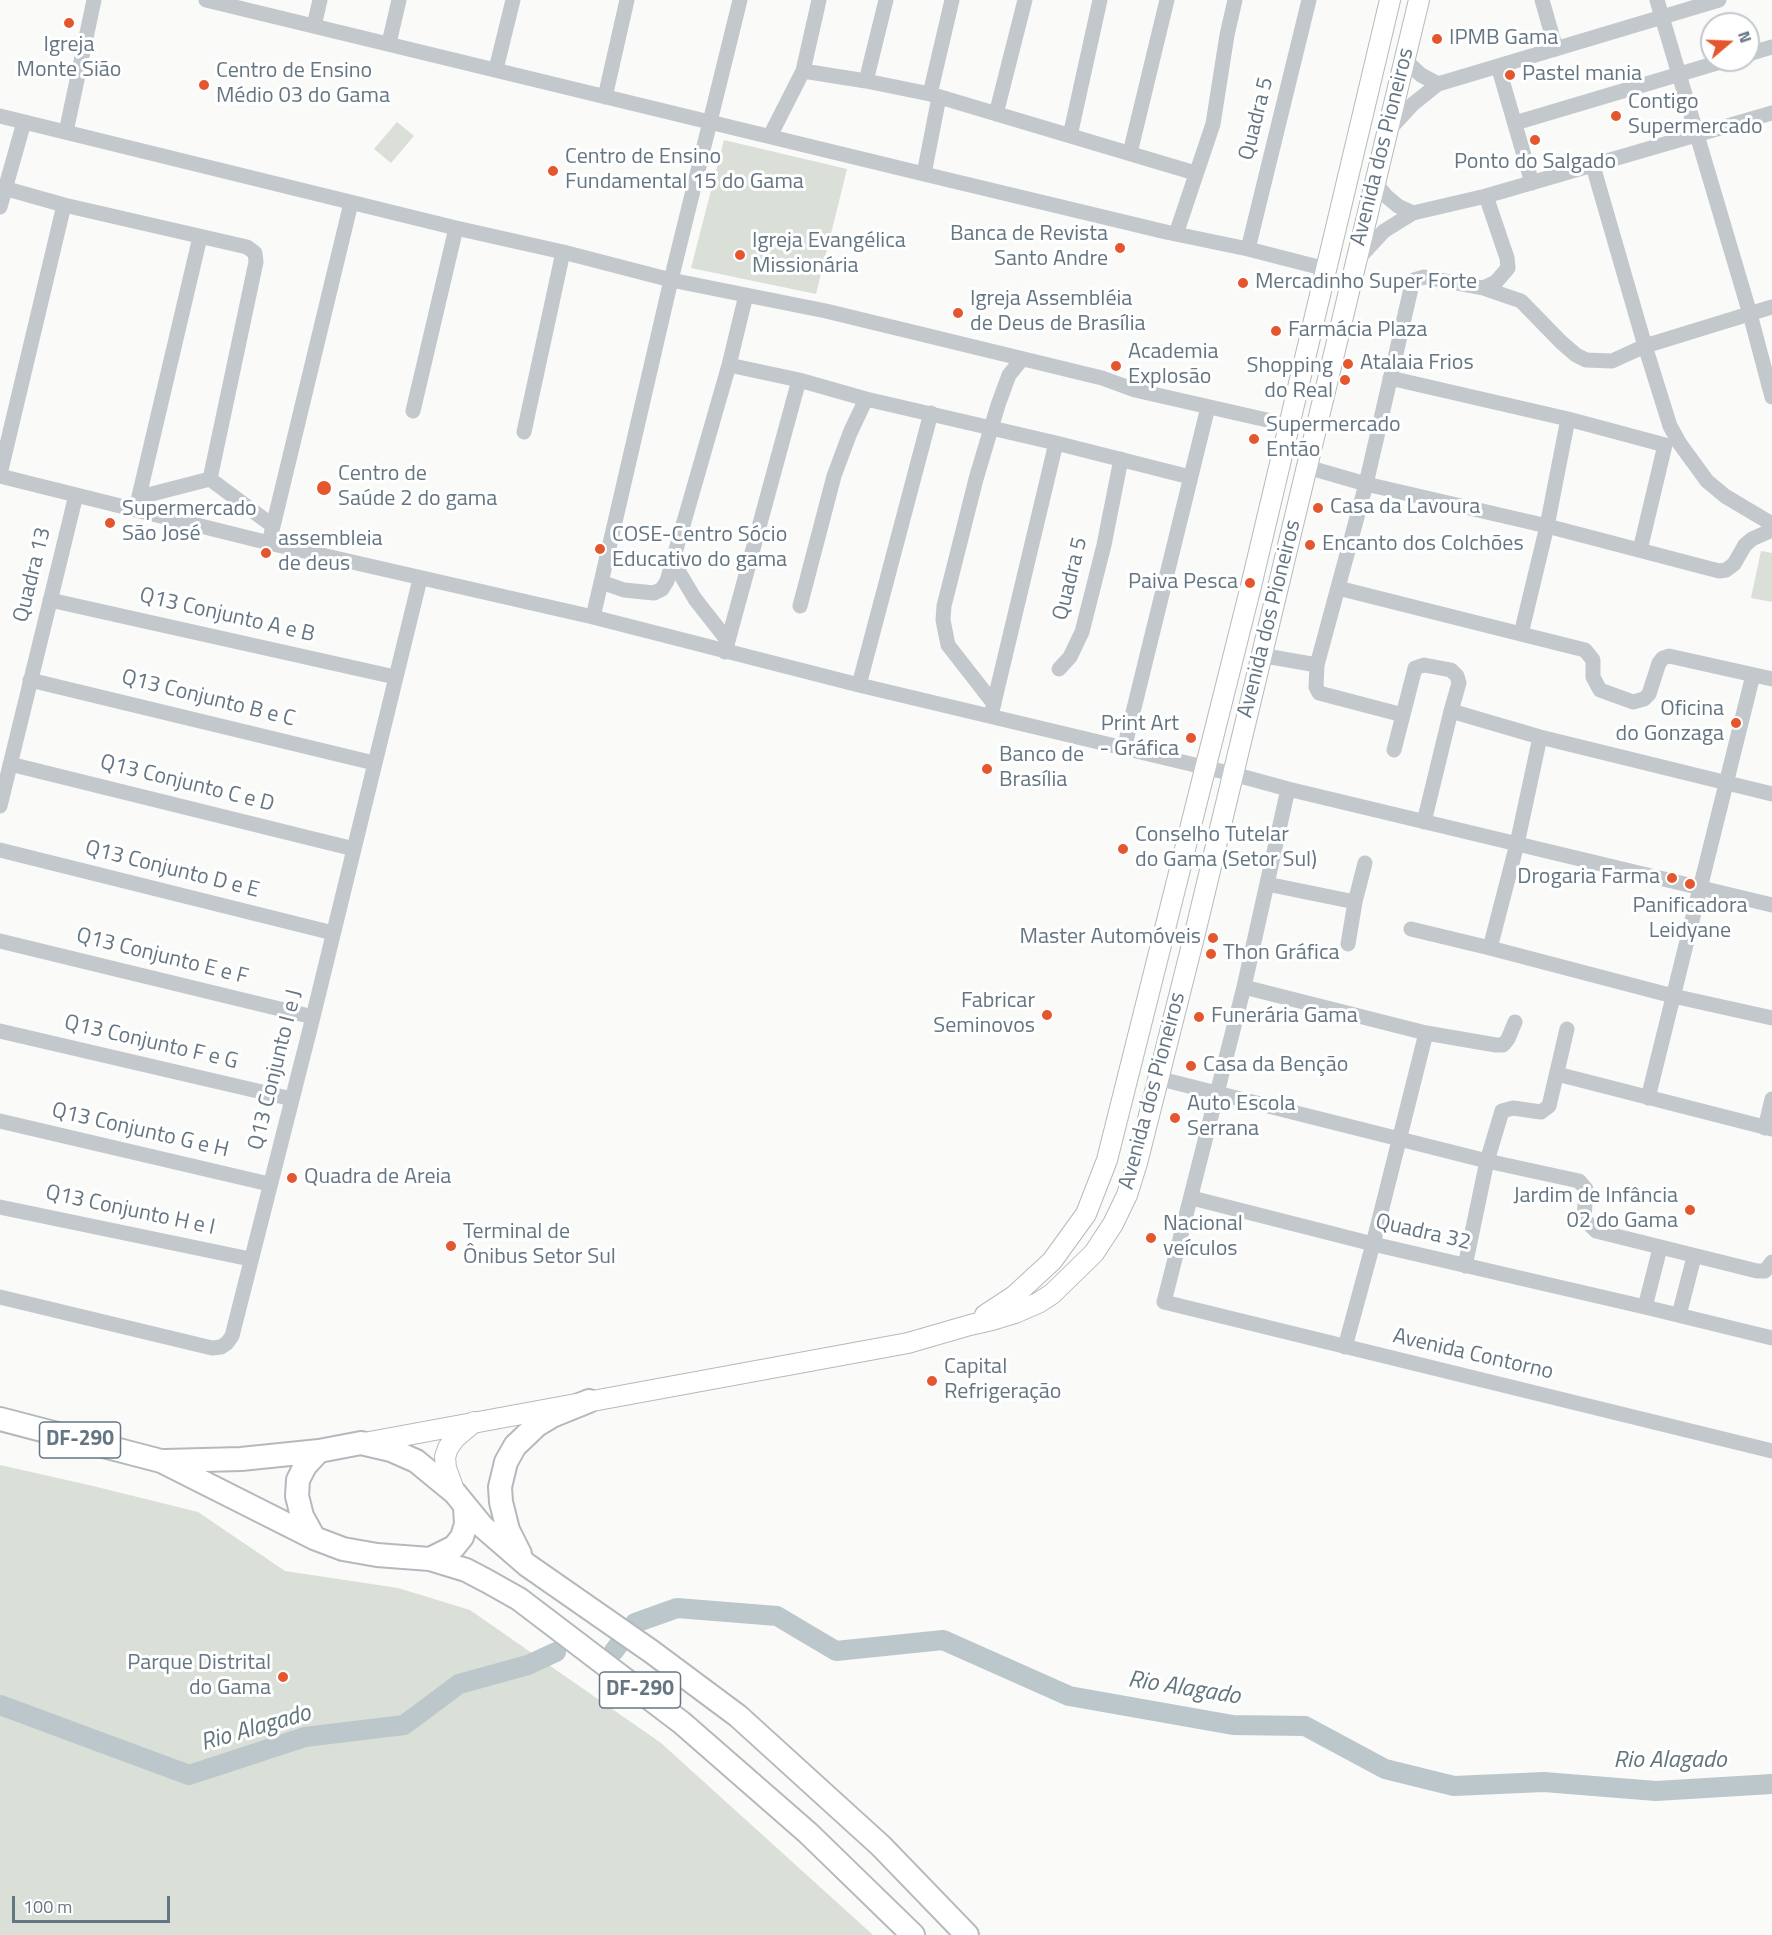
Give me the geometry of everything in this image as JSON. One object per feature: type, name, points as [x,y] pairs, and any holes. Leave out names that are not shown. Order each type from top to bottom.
[{"type":"highway","points":[[527,1565],[514,1546],[503,1515],[500,1487],[506,1462],[515,1446],[537,1425],[552,1416],[589,1401]]},
{"type":"highway","name":"DF-290","points":[[0,1419],[161,1461],[314,1538],[343,1549],[377,1555],[430,1559],[466,1570],[511,1594],[682,1723],[808,1833],[913,1935]]},
{"type":"highway","name":"DF-290","points":[[161,1461],[241,1459],[319,1451],[361,1443],[391,1450],[416,1461],[460,1500],[482,1526],[527,1565],[712,1696],[767,1742],[881,1846],[967,1935]]},
{"type":"highway","points":[[314,1538],[302,1516],[297,1496],[298,1480],[305,1466],[319,1451]]},
{"type":"highway","points":[[430,1559],[453,1547],[462,1537],[466,1524],[460,1500]]},
{"type":"main road","name":"Avenida dos Pioneiros","points":[[970,1325],[1014,1296],[1052,1261],[1086,1214],[1107,1160],[1251,586],[1390,0]]},
{"type":"main road","name":"Avenida dos Pioneiros","points":[[970,1325],[1015,1313],[1052,1294],[1094,1252],[1113,1224],[1127,1195],[1195,933],[1419,0]]},
{"type":"main road","points":[[1346,184],[1350,195],[1357,201],[1372,190]]},
{"type":"main road","points":[[1251,586],[1268,585],[1279,581],[1256,563]]},
{"type":"main road","points":[[1167,924],[1183,934],[1195,933]]},
{"type":"main road","points":[[1086,1214],[1099,1224],[1113,1224]]},
{"type":"main road","points":[[361,1443],[908,1343],[970,1325]]},
{"type":"main road","points":[[460,1500],[446,1468],[445,1457],[455,1438],[474,1422]]},
{"type":"street","points":[[66,132],[94,0]]},
{"type":"street","points":[[206,0],[1326,269]]},
{"type":"street","points":[[314,26],[320,0]]},
{"type":"street","points":[[389,43],[399,0]]},
{"type":"street","points":[[496,69],[513,0]]},
{"type":"street","points":[[605,97],[627,0]]},
{"type":"street","points":[[592,617],[740,0]]},
{"type":"street","points":[[770,136],[803,71],[819,0]]},
{"type":"street","points":[[866,81],[886,0]]},
{"type":"street","points":[[924,174],[934,96],[952,0]]},
{"type":"street","points":[[996,114],[1025,0]]},
{"type":"street","points":[[1071,136],[1100,0]]},
{"type":"street","points":[[1130,153],[1167,0]]},
{"type":"street","points":[[1176,234],[1217,106],[1227,35],[1235,0]]},
{"type":"street","name":"Quadra 5","points":[[1248,249],[1309,0]]},
{"type":"street","points":[[1542,0],[1556,49]]},
{"type":"street","points":[[1657,0],[1750,314],[1772,397]]},
{"type":"street","points":[[1385,136],[1413,104],[1438,84],[1719,0]]},
{"type":"street","points":[[1405,60],[1421,75],[1438,84]]},
{"type":"street","points":[[1498,66],[1532,183]]},
{"type":"street","points":[[1515,123],[1700,68]]},
{"type":"street","points":[[803,71],[866,81],[934,96],[1195,173]]},
{"type":"street","points":[[1355,262],[1384,231],[1413,213],[1486,196],[1772,113]]},
{"type":"street","points":[[0,116],[671,280],[826,311],[1102,378],[1135,390],[1289,425]]},
{"type":"street","points":[[0,207],[2,188],[24,122]]},
{"type":"street","points":[[1593,166],[1670,426],[1707,481],[1725,496],[1772,524]]},
{"type":"street","points":[[2,188],[64,205],[247,247],[255,253],[256,262],[210,478]]},
{"type":"street","points":[[1372,190],[1413,213]]},
{"type":"street","points":[[1483,288],[1496,282],[1508,268],[1507,258],[1486,196]]},
{"type":"street","points":[[269,543],[351,202]]},
{"type":"street","points":[[64,205],[0,475],[76,495],[138,503],[269,543],[420,579],[727,646],[859,685],[992,710],[1124,749],[1772,905]]},
{"type":"street","points":[[413,411],[456,228]]},
{"type":"street","points":[[138,503],[200,237]]},
{"type":"street","points":[[524,432],[563,252]]},
{"type":"street","points":[[1402,714],[1319,693],[1316,687],[1317,665],[1366,484],[1414,280],[1424,278],[1483,288],[1521,301],[1576,355],[1598,362],[1612,361],[1646,346],[1772,307]]},
{"type":"street","points":[[601,582],[624,590],[654,593],[662,589],[667,581],[729,365],[746,295]]},
{"type":"street","points":[[992,710],[948,645],[943,620],[944,606],[966,516],[992,428],[1009,375],[1022,358]]},
{"type":"street","points":[[729,365],[799,380],[866,399],[1190,477]]},
{"type":"street","points":[[1390,378],[1568,419],[1665,445]]},
{"type":"street","points":[[727,646],[799,380]]},
{"type":"street","points":[[800,606],[834,476],[849,433],[866,399]]},
{"type":"street","points":[[1124,749],[1208,407]]},
{"type":"street","points":[[859,685],[931,413]]},
{"type":"street","points":[[1521,634],[1547,526],[1568,419]]},
{"type":"street","points":[[1640,550],[1670,426]]},
{"type":"street","points":[[992,710],[1056,443]]},
{"type":"street","name":"Quadra 5","points":[[1059,669],[1070,657],[1082,632],[1104,545],[1120,459]]},
{"type":"street","points":[[1307,467],[1366,484],[1547,526],[1719,571],[1726,570],[1734,564],[1744,545],[1772,530]]},
{"type":"street","points":[[210,478],[273,526]]},
{"type":"street","points":[[138,503],[210,478]]},
{"type":"street","name":"Quadra 13","points":[[0,806],[76,495]]},
{"type":"street","points":[[673,562],[727,646]]},
{"type":"street","name":"Q13 Conjunto I e J","points":[[0,1297],[212,1348],[221,1347],[232,1336],[420,579]]},
{"type":"street","points":[[1338,588],[1585,650],[1593,660],[1593,677],[1600,690],[1633,702],[1644,699],[1649,694],[1659,663],[1662,658],[1669,656],[1772,679]]},
{"type":"street","name":"Q13 Conjunto A e B","points":[[50,600],[395,677]]},
{"type":"street","points":[[1260,655],[1317,665]]},
{"type":"street","points":[[1394,750],[1415,668],[1424,665],[1451,670],[1457,676],[1459,683],[1424,822]]},
{"type":"street","points":[[1648,1098],[1753,675]]},
{"type":"street","name":"Q13 Conjunto B e C","points":[[30,680],[374,763]]},
{"type":"street","points":[[1451,711],[1540,737],[1772,794]]},
{"type":"street","points":[[1490,948],[1517,844],[1540,737]]},
{"type":"street","name":"Q13 Conjunto C e D","points":[[10,764],[354,849]]},
{"type":"street","points":[[1192,1198],[1244,987],[1288,789]]},
{"type":"street","name":"Q13 Conjunto D e E","points":[[0,850],[333,933]]},
{"type":"street","points":[[1348,944],[1365,863]]},
{"type":"street","points":[[1267,884],[1355,902]]},
{"type":"street","points":[[1411,929],[1673,996],[1772,1018]]},
{"type":"street","name":"Q13 Conjunto E e F","points":[[0,941],[313,1017]]},
{"type":"street","points":[[1244,987],[1426,1033],[1496,1046],[1503,1045],[1508,1039],[1515,1022]]},
{"type":"street","points":[[1465,1266],[1487,1161],[1503,1111],[1513,1108],[1541,1112],[1550,1106],[1567,1029]]},
{"type":"street","name":"Q13 Conjunto F e G","points":[[0,1031],[292,1099]]},
{"type":"street","points":[[1344,1347],[1373,1244],[1426,1033]]},
{"type":"street","points":[[1557,1074],[1768,1128],[1772,1100]]},
{"type":"street","points":[[1157,1078],[1487,1161],[1579,1181],[1586,1189],[1584,1219],[1596,1231],[1757,1271],[1766,1271],[1772,1262]]},
{"type":"street","name":"Q13 Conjunto G e H","points":[[0,1124],[269,1184]]},
{"type":"street","name":"Quadra 32","points":[[1192,1198],[1373,1244],[1772,1338]]},
{"type":"street","name":"Avenida Contorno","points":[[1192,1198],[1164,1302],[1772,1450]]},
{"type":"street","name":"Q13 Conjunto H e I","points":[[0,1207],[250,1259]]},
{"type":"street","points":[[1645,1307],[1660,1248]]},
{"type":"street","points":[[1679,1315],[1694,1257]]},
{"type":"shaded area","points":[[397,122],[414,136],[391,163],[374,149]]},
{"type":"shaded area","points":[[724,140],[847,169],[816,294],[691,268]]},
{"type":"shaded area","points":[[1761,551],[1772,553],[1772,602],[1751,598]]},
{"type":"shaded area","name":"Parque Distrital do Gama","points":[[0,1465],[198,1512],[285,1571],[398,1588],[470,1610],[661,1743],[873,1935],[0,1935]]},
{"type":"waterway","name":"Rio Alagado","points":[[614,1651],[635,1623],[677,1608],[777,1616],[836,1651],[943,1640],[1069,1696],[1233,1725],[1305,1726],[1385,1769],[1454,1786],[1544,1782],[1656,1791],[1772,1784]]},
{"type":"waterway","name":"Rio Alagado","points":[[0,1705],[189,1775],[305,1737],[404,1725],[459,1684],[528,1665],[556,1652]]},
{"type":"place","name":"Igreja Monte Sião","points":[[69,23]]},
{"type":"place","name":"IPMB Gama","points":[[1437,39]]},
{"type":"place","name":"Pastel mania","points":[[1510,75]]},
{"type":"place","name":"Centro de Ensino Médio 03 do Gama","points":[[204,85]]},
{"type":"place","name":"Contigo Supermercado","points":[[1616,116]]},
{"type":"place","name":"Ponto do Salgado","points":[[1535,140]]},
{"type":"place","name":"Centro de Ensino Fundamental 15 do Gama","points":[[553,171]]},
{"type":"place","name":"Banca de Revista Santo Andre","points":[[1120,248]]},
{"type":"place","name":"Igreja Evangélica Missionária","points":[[740,255]]},
{"type":"place","name":"Mercadinho Super Forte","points":[[1243,283]]},
{"type":"place","name":"Igreja Assembléia de Deus de Brasília","points":[[958,313]]},
{"type":"place","name":"Farmácia Plaza","points":[[1276,331]]},
{"type":"place","name":"Atalaia Frios","points":[[1348,364]]},
{"type":"place","name":"Academia Explosão","points":[[1116,366]]},
{"type":"place","name":"Shopping do Real","points":[[1345,380]]},
{"type":"place","name":"Supermercado Então","points":[[1254,439]]},
{"type":"place","name":"Centro de Saúde 2 do gama","points":[[324,488]]},
{"type":"place","name":"Casa da Lavoura","points":[[1318,508]]},
{"type":"place","name":"Supermercado São José","points":[[110,523]]},
{"type":"place","name":"Encanto dos Colchões","points":[[1310,545]]},
{"type":"place","name":"COSE-Centro Sócio Educativo do gama","points":[[600,549]]},
{"type":"place","name":"assembleia de deus","points":[[266,553]]},
{"type":"place","name":"Paiva Pesca","points":[[1250,583]]},
{"type":"place","name":"Oficina do Gonzaga","points":[[1736,723]]},
{"type":"place","name":"Print Art - Gráfica","points":[[1191,738]]},
{"type":"place","name":"Banco de Brasília","points":[[987,769]]},
{"type":"place","name":"Conselho Tutelar do Gama (Setor Sul)","points":[[1123,849]]},
{"type":"place","name":"Drogaria Farma","points":[[1672,878]]},
{"type":"place","name":"Panificadora Leidyane","points":[[1690,884]]},
{"type":"place","name":"Master Automóveis","points":[[1213,938]]},
{"type":"place","name":"Thon Gráfica","points":[[1211,954]]},
{"type":"place","name":"Fabricar Seminovos","points":[[1047,1015]]},
{"type":"place","name":"Funerária Gama","points":[[1199,1017]]},
{"type":"place","name":"Casa da Benção","points":[[1191,1066]]},
{"type":"place","name":"Auto Escola Serrana","points":[[1175,1118]]},
{"type":"place","name":"Quadra de Areia","points":[[292,1178]]},
{"type":"place","name":"Jardim de Infância 02 do Gama","points":[[1690,1210]]},
{"type":"place","name":"Nacional veículos","points":[[1151,1238]]},
{"type":"place","name":"Terminal de Ônibus Setor Sul","points":[[451,1246]]},
{"type":"place","name":"Capital Refrigeração","points":[[932,1381]]},
{"type":"place","name":"Parque Distrital do Gama","points":[[283,1677]]}]
